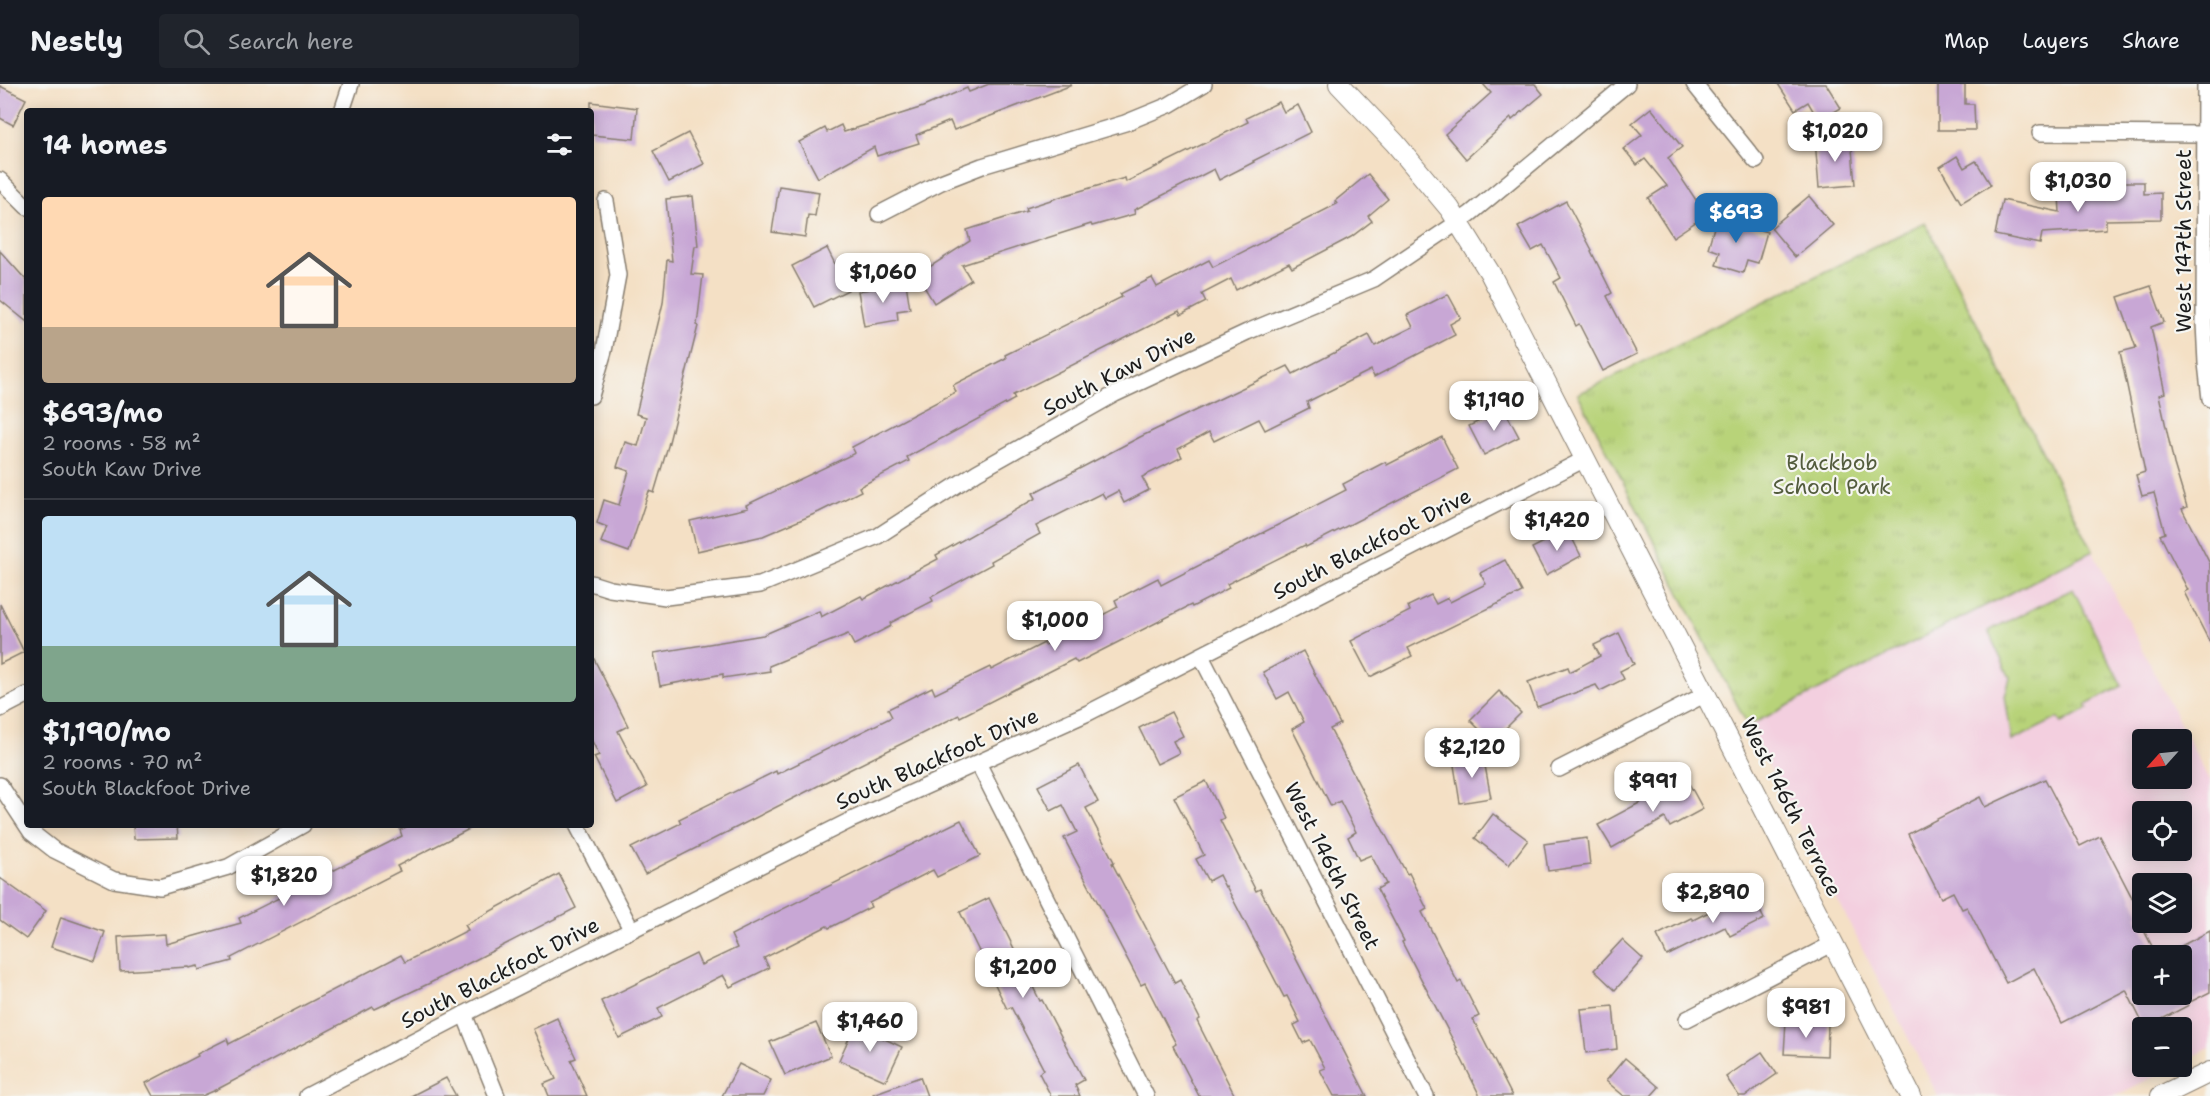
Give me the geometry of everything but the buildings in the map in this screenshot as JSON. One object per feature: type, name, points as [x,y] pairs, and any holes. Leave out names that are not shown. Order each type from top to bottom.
[{"type":"street","points":[[343,108],[351,84]]},
{"type":"street","points":[[879,214],[941,182],[982,166],[1125,123],[1169,105],[1204,84]]},
{"type":"street","name":"West 146th Terrace","points":[[1339,84],[1395,143],[1458,222],[1490,273],[1911,1096]]},
{"type":"street","name":"South Kaw Drive","points":[[594,584],[610,589],[666,597],[760,585],[878,536],[977,472],[1115,394],[1247,332],[1374,279],[1458,222],[1554,147],[1627,84]]},
{"type":"street","points":[[1694,84],[1756,161]]},
{"type":"street","name":"West 147th Street","points":[[2205,84],[2207,262],[2205,353],[2210,399]]},
{"type":"street","points":[[2040,133],[2205,134]]},
{"type":"street","points":[[0,180],[24,204]]},
{"type":"street","points":[[594,386],[604,351],[618,275],[606,201]]},
{"type":"street","name":"South Blackfoot Drive","points":[[307,1096],[631,929],[849,821],[1088,713],[1585,459]]},
{"type":"street","name":"West 146th Street","points":[[1201,656],[1426,1096]]},
{"type":"street","points":[[1559,769],[1706,694]]},
{"type":"street","points":[[0,709],[24,697]]},
{"type":"street","points":[[978,763],[1146,1096]]},
{"type":"street","points":[[0,785],[24,821]]},
{"type":"street","points":[[28,828],[54,850],[114,880],[160,887],[228,867],[298,828]]},
{"type":"street","points":[[579,828],[631,929]]},
{"type":"street","points":[[1687,1019],[1834,943]]},
{"type":"street","points":[[464,1014],[497,1096]]},
{"type":"street","points":[[2161,1096],[2210,1072]]},
{"type":"shaded area","points":[[1925,222],[2183,729],[2132,729],[2132,789],[2192,789],[2192,747],[2210,782],[2210,1048],[2192,1057],[2192,1017],[2132,1017],[2132,1077],[2153,1077],[2115,1096],[1938,1096],[1578,394]]},
{"type":"green space","name":"Blackbob School Park","points":[[1925,222],[2093,551],[1748,726],[1578,394]]},
{"type":"green space","points":[[2073,589],[2122,686],[2086,705],[2088,709],[2062,723],[2058,718],[2012,741],[2005,696],[2010,678],[1988,631]]}]
